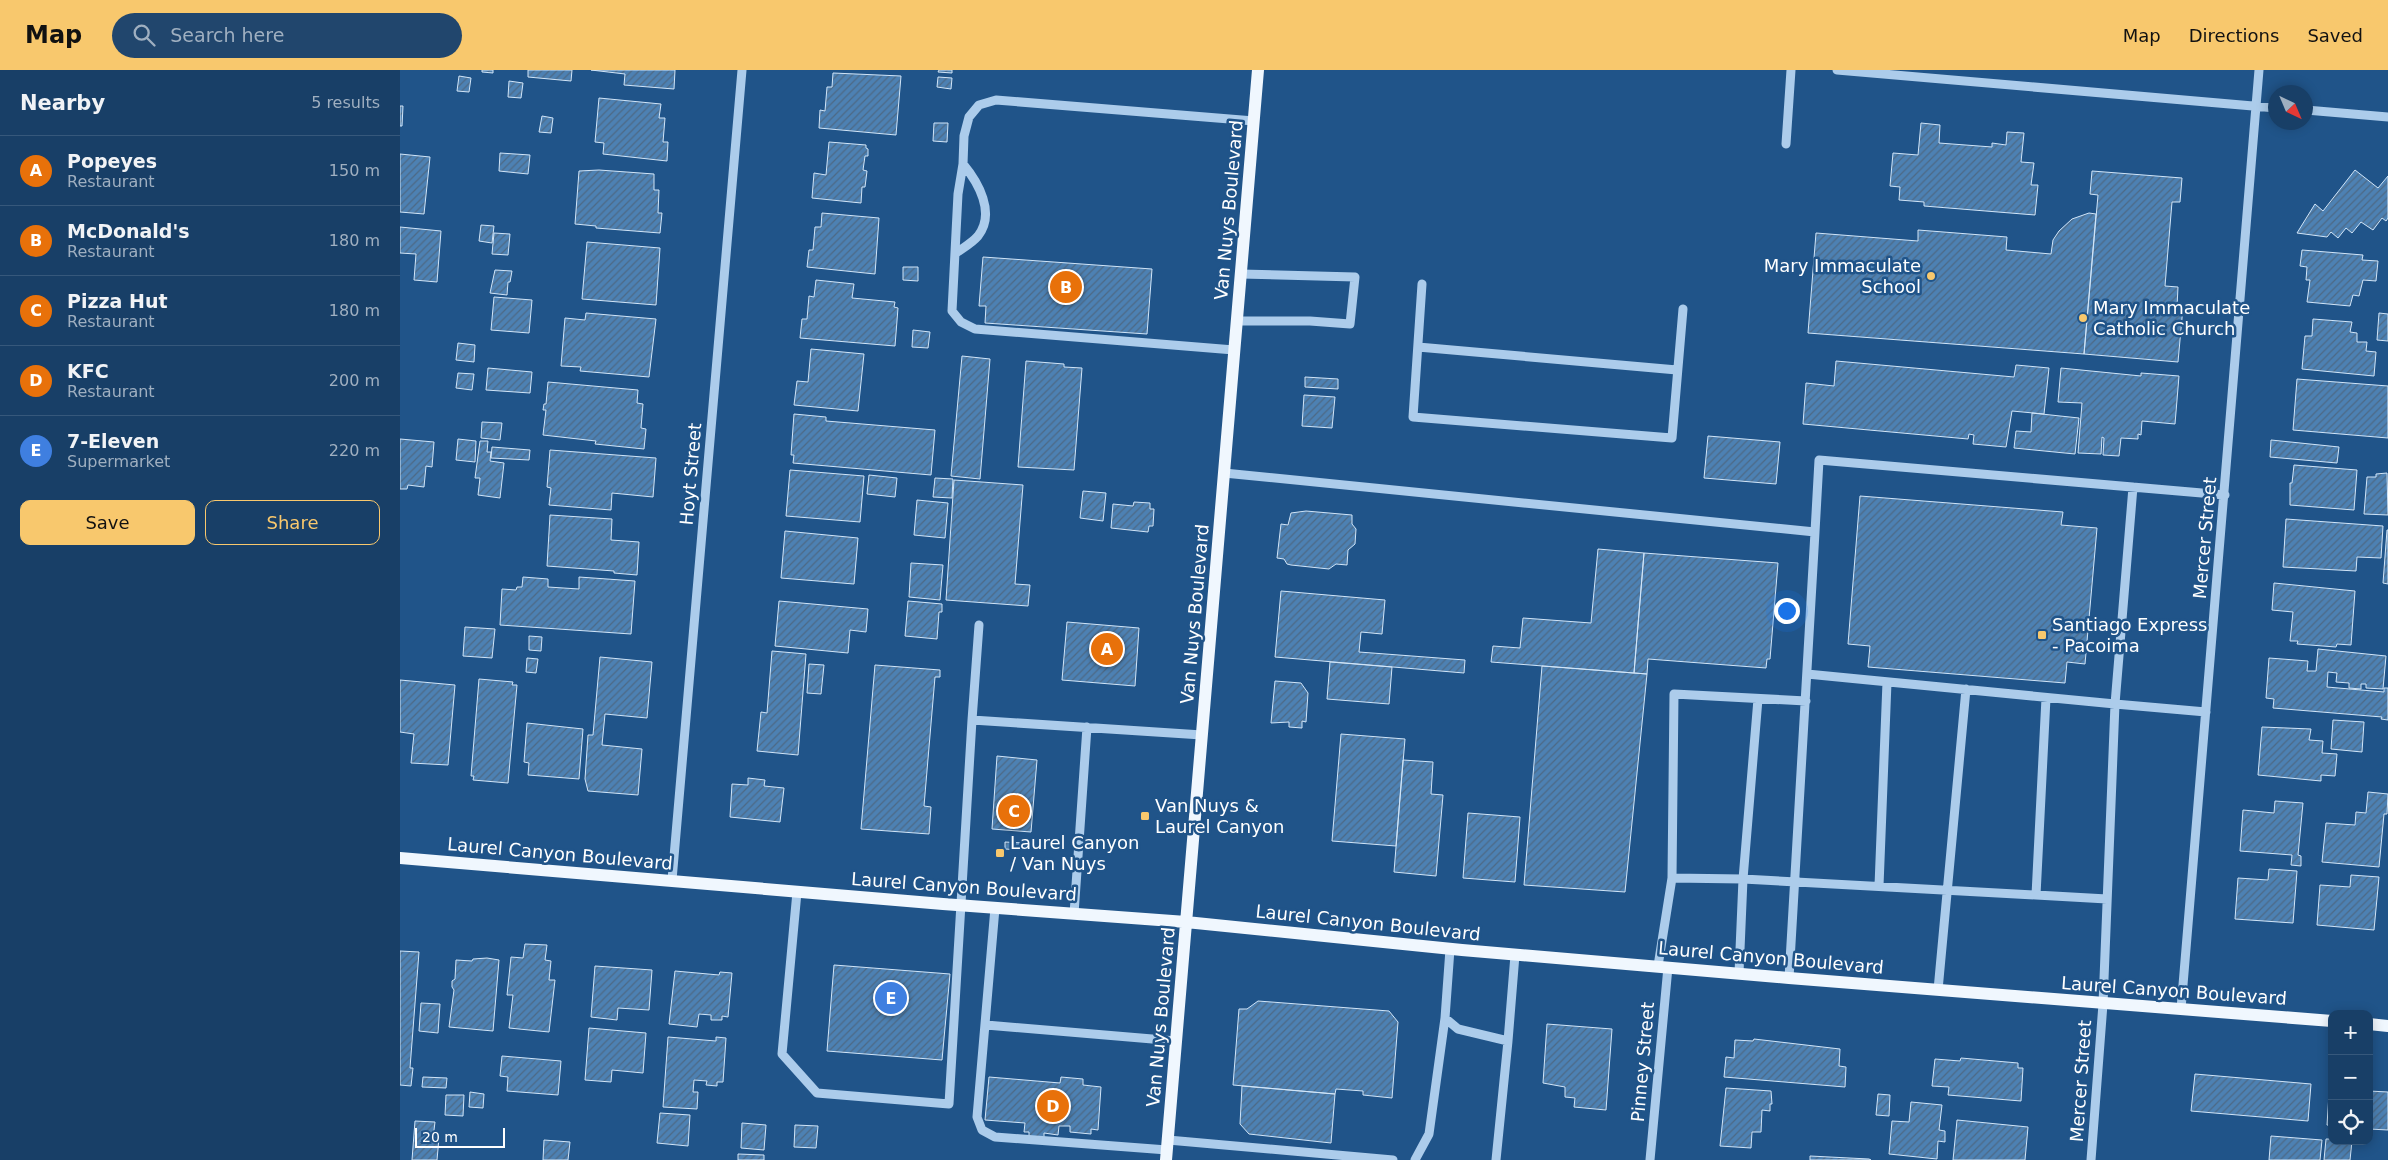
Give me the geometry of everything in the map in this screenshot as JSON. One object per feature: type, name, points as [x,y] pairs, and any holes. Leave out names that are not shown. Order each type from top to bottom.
[{"type":"main road","name":"Van Nuys Boulevard","points":[[1167,1150],[1258,70]]},
{"type":"main road","name":"Laurel Canyon Boulevard","points":[[400,858],[797,892],[1186,922],[1450,949],[1789,978],[2328,1021]]},
{"type":"main road","points":[[2373,1024],[2388,1026]]},
{"type":"street","name":"Hoyt Street","points":[[672,880],[742,70]]},
{"type":"street","points":[[1786,144],[1791,70]]},
{"type":"street","points":[[1837,70],[2268,107]]},
{"type":"street","name":"Mercer Street","points":[[2181,1009],[2260,70]]},
{"type":"street","points":[[1234,350],[976,329],[961,322],[952,311],[951,293],[956,253],[958,194],[963,164],[964,136],[969,117],[979,105],[988,101],[996,100],[1254,121]]},
{"type":"street","points":[[2313,111],[2388,117]]},
{"type":"street","points":[[956,253],[978,235],[984,222],[985,208],[982,193],[975,178],[963,164]]},
{"type":"street","points":[[1237,321],[1310,321],[1350,324],[1355,277],[1241,274]]},
{"type":"street","points":[[1422,284],[1413,417],[1672,438],[1683,309]]},
{"type":"street","points":[[1418,347],[1678,370]]},
{"type":"street","points":[[1789,978],[1819,460],[2225,495]]},
{"type":"street","points":[[1224,472],[1815,532]]},
{"type":"street","name":"Mercer Street","points":[[2091,1160],[2103,1004],[2115,704],[2132,487]]},
{"type":"street","points":[[797,892],[782,1054],[817,1093],[948,1104],[979,625]]},
{"type":"street","points":[[1807,674],[2206,712]]},
{"type":"street","points":[[1879,886],[1888,682]]},
{"type":"street","points":[[1938,990],[1966,689]]},
{"type":"street","name":"Pinney Street","points":[[1650,1160],[1663,966],[1672,878],[1674,694],[1758,699]]},
{"type":"street","points":[[2036,895],[2046,698]]},
{"type":"street","points":[[1739,973],[1743,879],[1758,699],[1806,701]]},
{"type":"street","points":[[972,720],[1202,735]]},
{"type":"street","points":[[1074,914],[1087,727]]},
{"type":"street","points":[[1672,878],[1743,879],[2107,899]]},
{"type":"street","points":[[996,908],[977,1116],[982,1130],[995,1137],[1167,1150],[1393,1160]]},
{"type":"street","points":[[1415,1160],[1430,1134],[1443,1039],[1450,949]]},
{"type":"street","points":[[1496,1160],[1515,954]]},
{"type":"street","points":[[1445,1018],[1458,1029],[1508,1040]]},
{"type":"street","points":[[986,1025],[1176,1041]]},
{"type":"street","points":[[1443,1039],[1458,1029]]},
{"type":"building","points":[[482,70],[493,70],[493,73],[482,72]]},
{"type":"building","points":[[528,70],[572,70],[571,81],[528,77]]},
{"type":"building","points":[[591,70],[675,70],[674,89],[624,85],[625,74]]},
{"type":"building","points":[[939,70],[952,70],[952,73],[938,72]]},
{"type":"building","points":[[833,73],[901,76],[896,135],[819,128],[820,110],[825,111],[827,87],[832,87]]},
{"type":"building","points":[[459,76],[471,78],[469,92],[457,91]]},
{"type":"building","points":[[938,77],[952,78],[951,89],[937,87]]},
{"type":"building","points":[[509,81],[523,83],[521,98],[508,97]]},
{"type":"building","points":[[599,98],[661,104],[659,118],[665,118],[663,142],[668,142],[667,161],[603,154],[604,143],[595,142]]},
{"type":"building","points":[[400,106],[403,106],[402,126],[400,126]]},
{"type":"building","points":[[542,116],[553,118],[551,133],[539,132]]},
{"type":"building","points":[[934,123],[948,123],[947,142],[933,141]]},
{"type":"building","points":[[1921,123],[1940,125],[1939,143],[1992,147],[1992,143],[2006,145],[2007,132],[2024,133],[2021,162],[2034,163],[2031,185],[2038,185],[2035,215],[1924,206],[1924,202],[1899,200],[1900,187],[1890,186],[1893,153],[1918,155]]},
{"type":"building","points":[[829,142],[866,145],[868,156],[865,156],[863,170],[867,171],[865,187],[862,187],[861,203],[812,198],[814,173],[826,175]]},
{"type":"building","points":[[500,153],[530,155],[528,174],[499,171]]},
{"type":"building","points":[[400,154],[430,157],[424,214],[400,212]]},
{"type":"building","points":[[599,170],[654,174],[654,190],[659,190],[658,213],[662,213],[660,233],[596,228],[596,226],[575,224],[579,171]]},
{"type":"building","points":[[2355,170],[2378,188],[2388,176],[2388,218],[2386,221],[2382,218],[2373,230],[2361,222],[2352,233],[2346,228],[2338,238],[2331,232],[2327,237],[2297,233],[2315,204],[2323,211]]},
{"type":"building","points":[[2092,171],[2182,178],[2180,202],[2172,202],[2165,286],[2178,287],[2177,307],[2183,307],[2178,362],[2084,354],[2098,195],[2090,194]]},
{"type":"building","points":[[822,213],[879,218],[875,274],[807,267],[809,250],[813,250],[815,227],[821,227]]},
{"type":"building","points":[[2089,213],[2096,214],[2084,354],[1808,333],[1816,233],[1918,241],[1918,230],[2007,237],[2006,250],[2051,254],[2053,240],[2059,231],[2072,219]]},
{"type":"building","points":[[481,225],[494,226],[492,243],[479,241]]},
{"type":"building","points":[[400,227],[441,231],[437,282],[414,280],[416,254],[400,253]]},
{"type":"building","points":[[494,233],[510,234],[508,255],[492,254]]},
{"type":"building","points":[[587,242],[660,248],[656,305],[582,299]]},
{"type":"building","points":[[2302,250],[2363,255],[2362,260],[2378,261],[2376,281],[2363,280],[2359,296],[2353,295],[2350,306],[2307,302],[2310,280],[2306,280],[2307,267],[2300,266]]},
{"type":"building","points":[[983,257],[1152,269],[1147,334],[985,323],[986,306],[979,306]]},
{"type":"building","points":[[903,267],[918,267],[918,281],[903,280]]},
{"type":"building","points":[[495,270],[512,271],[510,282],[508,282],[507,295],[490,293]]},
{"type":"building","points":[[816,280],[854,284],[852,298],[895,302],[894,307],[898,308],[895,346],[800,338],[802,319],[807,319],[809,296],[814,297]]},
{"type":"building","points":[[494,297],[532,300],[529,333],[491,330]]},
{"type":"building","points":[[586,313],[656,319],[649,377],[580,371],[581,367],[561,366],[565,318],[585,320]]},
{"type":"building","points":[[2379,313],[2388,314],[2388,341],[2377,340]]},
{"type":"building","points":[[2313,319],[2352,322],[2350,332],[2357,333],[2357,342],[2367,342],[2366,351],[2376,352],[2374,376],[2302,369],[2305,336],[2312,336]]},
{"type":"building","points":[[913,330],[930,332],[928,348],[912,347]]},
{"type":"building","points":[[458,343],[475,345],[474,362],[456,360]]},
{"type":"building","points":[[811,349],[864,354],[858,411],[794,405],[797,381],[808,382]]},
{"type":"building","points":[[962,356],[990,359],[980,479],[951,476]]},
{"type":"building","points":[[1026,361],[1064,364],[1064,367],[1082,368],[1074,470],[1018,467]]},
{"type":"building","points":[[1836,361],[2014,377],[2016,365],[2049,368],[2044,414],[2012,411],[2006,447],[1973,444],[1974,435],[1969,434],[1968,439],[1803,424],[1806,383],[1834,386]]},
{"type":"building","points":[[488,368],[532,372],[530,393],[486,390]]},
{"type":"building","points":[[2061,368],[2141,376],[2141,373],[2179,376],[2175,424],[2142,421],[2141,435],[2138,434],[2138,439],[2121,438],[2119,456],[2103,455],[2104,438],[2102,437],[2101,454],[2078,453],[2082,403],[2058,402]]},
{"type":"building","points":[[458,373],[474,374],[472,390],[456,388]]},
{"type":"building","points":[[1305,377],[1338,379],[1338,389],[1305,387]]},
{"type":"building","points":[[2297,379],[2388,386],[2388,438],[2293,430]]},
{"type":"building","points":[[548,382],[638,390],[637,403],[643,404],[641,428],[646,429],[644,449],[595,444],[596,441],[543,435],[546,410],[543,410],[544,404],[546,404]]},
{"type":"building","points":[[1304,395],[1335,397],[1332,428],[1302,426]]},
{"type":"building","points":[[2032,413],[2079,418],[2075,454],[2014,448],[2016,431],[2031,432]]},
{"type":"building","points":[[794,414],[826,417],[826,421],[935,430],[931,475],[793,463],[794,455],[791,455]]},
{"type":"building","points":[[482,422],[502,423],[500,440],[481,438]]},
{"type":"building","points":[[1708,436],[1780,442],[1776,484],[1704,478]]},
{"type":"building","points":[[400,439],[434,442],[432,467],[426,466],[424,487],[408,485],[407,489],[400,489]]},
{"type":"building","points":[[458,439],[476,441],[475,462],[456,460]]},
{"type":"building","points":[[2271,440],[2339,447],[2337,463],[2270,457]]},
{"type":"building","points":[[480,441],[488,441],[487,452],[491,452],[490,461],[504,463],[500,498],[478,495],[480,478],[475,478]]},
{"type":"building","points":[[492,447],[530,450],[529,460],[491,458]]},
{"type":"building","points":[[550,450],[656,458],[653,497],[612,493],[611,510],[549,505],[551,488],[547,487]]},
{"type":"building","points":[[2294,465],[2357,470],[2354,510],[2290,505],[2290,483],[2292,483]]},
{"type":"building","points":[[790,470],[864,476],[860,522],[786,516]]},
{"type":"building","points":[[2387,473],[2388,515],[2364,514],[2367,477],[2376,477],[2376,474]]},
{"type":"building","points":[[869,475],[897,478],[895,497],[867,494]]},
{"type":"building","points":[[935,478],[953,479],[952,498],[933,497]]},
{"type":"building","points":[[954,480],[1023,485],[1015,584],[1030,585],[1028,606],[946,600]]},
{"type":"building","points":[[1083,491],[1106,493],[1103,521],[1080,518]]},
{"type":"building","points":[[1860,496],[2063,512],[2061,525],[2097,528],[2085,664],[2067,662],[2065,683],[1868,667],[1870,646],[1848,644]]},
{"type":"building","points":[[917,500],[948,503],[945,538],[914,535]]},
{"type":"building","points":[[1134,502],[1150,503],[1150,509],[1154,509],[1153,526],[1149,526],[1148,532],[1111,528],[1113,504],[1133,506]]},
{"type":"building","points":[[1306,511],[1352,515],[1352,524],[1356,529],[1355,544],[1348,550],[1347,565],[1336,564],[1329,569],[1291,565],[1287,564],[1284,559],[1277,558],[1281,524],[1288,525],[1291,513]]},
{"type":"building","points":[[550,515],[612,519],[611,540],[639,542],[637,575],[614,573],[614,571],[547,566]]},
{"type":"building","points":[[2286,519],[2383,526],[2381,558],[2357,557],[2356,571],[2283,567]]},
{"type":"building","points":[[2388,530],[2388,584],[2383,583]]},
{"type":"building","points":[[785,531],[858,538],[854,584],[781,578]]},
{"type":"building","points":[[1598,549],[1644,553],[1634,673],[1491,662],[1493,646],[1520,648],[1523,618],[1591,623]]},
{"type":"building","points":[[1644,553],[1778,563],[1770,659],[1767,659],[1766,668],[1648,659],[1647,674],[1634,673]]},
{"type":"building","points":[[911,563],[943,565],[940,600],[909,597]]},
{"type":"building","points":[[523,577],[548,579],[548,587],[579,589],[579,577],[635,581],[631,634],[500,625],[502,589],[516,590],[517,587],[522,587]]},
{"type":"building","points":[[2274,583],[2355,591],[2351,645],[2337,644],[2336,647],[2297,644],[2298,641],[2290,641],[2293,612],[2272,610]]},
{"type":"building","points":[[1281,591],[1385,600],[1382,634],[1361,632],[1359,652],[1465,660],[1464,673],[1275,657]]},
{"type":"building","points":[[779,601],[868,609],[866,632],[850,630],[848,653],[775,646]]},
{"type":"building","points":[[908,601],[942,604],[942,612],[939,612],[937,639],[905,636]]},
{"type":"building","points":[[1067,622],[1139,628],[1135,686],[1062,680]]},
{"type":"building","points":[[465,627],[495,629],[492,658],[463,656]]},
{"type":"building","points":[[529,636],[542,637],[541,651],[529,650]]},
{"type":"building","points":[[2318,649],[2386,656],[2383,689],[2366,688],[2366,684],[2361,684],[2361,689],[2349,688],[2349,683],[2336,682],[2337,673],[2328,672],[2327,687],[2384,692],[2384,688],[2388,688],[2388,720],[2381,719],[2382,717],[2273,708],[2274,699],[2266,698],[2269,658],[2308,661],[2307,671],[2316,671]]},
{"type":"building","points":[[772,651],[806,654],[798,755],[757,751],[761,712],[767,713]]},
{"type":"building","points":[[600,657],[652,662],[647,718],[605,714],[602,745],[642,749],[638,795],[588,791],[585,779],[588,735],[593,735]]},
{"type":"building","points":[[527,658],[538,659],[536,673],[526,672]]},
{"type":"building","points":[[1330,662],[1392,667],[1389,704],[1327,699]]},
{"type":"building","points":[[809,664],[824,665],[821,694],[807,693]]},
{"type":"building","points":[[875,665],[940,670],[940,677],[935,677],[924,806],[931,807],[929,834],[861,829]]},
{"type":"building","points":[[1542,666],[1647,674],[1625,892],[1524,885]]},
{"type":"building","points":[[479,679],[513,682],[512,685],[517,685],[508,783],[473,780],[474,776],[471,776]]},
{"type":"building","points":[[400,680],[455,685],[448,765],[411,763],[414,734],[400,732]]},
{"type":"building","points":[[1275,681],[1301,683],[1308,693],[1306,722],[1302,721],[1302,728],[1289,727],[1289,722],[1271,723]]},
{"type":"building","points":[[2333,720],[2364,722],[2362,752],[2331,749]]},
{"type":"building","points":[[527,723],[583,729],[579,779],[528,775],[529,763],[524,762]]},
{"type":"building","points":[[2262,727],[2311,729],[2309,740],[2323,741],[2322,753],[2337,754],[2335,776],[2321,775],[2321,781],[2258,775]]},
{"type":"building","points":[[1341,734],[1405,739],[1396,846],[1332,841]]},
{"type":"building","points":[[997,756],[1037,760],[1031,832],[992,829]]},
{"type":"building","points":[[1403,760],[1433,762],[1431,794],[1443,795],[1436,876],[1394,872]]},
{"type":"building","points":[[748,778],[765,780],[764,786],[784,788],[780,822],[730,817],[732,784],[748,785]]},
{"type":"building","points":[[2368,792],[2388,794],[2387,814],[2384,814],[2379,867],[2322,862],[2326,823],[2355,825],[2356,812],[2366,813]]},
{"type":"building","points":[[2275,801],[2303,803],[2298,855],[2301,856],[2301,866],[2291,865],[2292,855],[2240,851],[2243,810],[2274,813]]},
{"type":"building","points":[[1468,813],[1520,817],[1515,882],[1463,878]]},
{"type":"building","points":[[1005,842],[1023,843],[1022,850],[1005,849]]},
{"type":"building","points":[[2269,869],[2297,871],[2293,923],[2235,919],[2238,878],[2268,880]]},
{"type":"building","points":[[2351,875],[2379,877],[2374,930],[2317,925],[2320,885],[2350,887]]},
{"type":"building","points":[[525,944],[547,945],[545,960],[551,961],[549,980],[555,980],[549,1032],[509,1028],[513,995],[507,995],[511,957],[523,958]]},
{"type":"building","points":[[400,951],[419,952],[410,1068],[413,1068],[411,1086],[400,1085]]},
{"type":"building","points":[[487,958],[499,960],[493,1031],[449,1027],[454,990],[452,981],[455,979],[456,960],[472,961],[473,959]]},
{"type":"building","points":[[834,965],[950,974],[942,1060],[827,1051]]},
{"type":"building","points":[[595,966],[652,970],[649,1010],[618,1008],[617,1020],[591,1017]]},
{"type":"building","points":[[675,971],[719,975],[720,972],[732,973],[728,1017],[722,1016],[722,1020],[711,1020],[711,1015],[699,1014],[697,1027],[669,1024]]},
{"type":"building","points":[[1258,1001],[1389,1011],[1398,1022],[1392,1098],[1363,1095],[1363,1091],[1336,1089],[1335,1094],[1233,1085],[1239,1009],[1247,1009]]},
{"type":"building","points":[[421,1003],[440,1004],[438,1033],[419,1031]]},
{"type":"building","points":[[1547,1024],[1612,1029],[1606,1110],[1574,1107],[1575,1098],[1565,1097],[1565,1087],[1543,1083]]},
{"type":"building","points":[[589,1028],[646,1033],[643,1073],[612,1070],[611,1082],[585,1080]]},
{"type":"building","points":[[668,1037],[716,1041],[716,1037],[726,1038],[723,1082],[717,1082],[717,1086],[706,1085],[707,1081],[694,1080],[693,1092],[698,1092],[697,1109],[663,1107]]},
{"type":"building","points":[[1754,1039],[1840,1049],[1839,1066],[1846,1067],[1845,1087],[1724,1077],[1726,1057],[1734,1058],[1735,1040],[1753,1041]]},
{"type":"building","points":[[502,1056],[561,1061],[558,1095],[507,1091],[508,1077],[500,1076]]},
{"type":"building","points":[[1961,1058],[2018,1063],[2018,1068],[2023,1068],[2021,1101],[1948,1095],[1949,1087],[1932,1086],[1935,1059],[1960,1061]]},
{"type":"building","points":[[2195,1074],[2311,1084],[2308,1121],[2191,1111]]},
{"type":"building","points":[[423,1077],[447,1078],[446,1088],[422,1087]]},
{"type":"building","points":[[989,1077],[1060,1083],[1061,1077],[1083,1079],[1083,1085],[1101,1087],[1098,1130],[1091,1129],[1091,1134],[1070,1132],[1070,1126],[1059,1126],[1058,1135],[1044,1133],[1044,1139],[1029,1138],[1029,1132],[1024,1132],[1025,1123],[985,1120]]},
{"type":"building","points":[[1242,1086],[1335,1094],[1331,1143],[1249,1134],[1240,1124]]},
{"type":"building","points":[[1726,1088],[1771,1091],[1772,1104],[1770,1104],[1770,1111],[1762,1110],[1761,1132],[1752,1132],[1751,1148],[1720,1146]]},
{"type":"building","points":[[2373,1091],[2388,1092],[2388,1130],[2373,1129]]},
{"type":"building","points":[[470,1092],[484,1094],[483,1108],[469,1107]]},
{"type":"building","points":[[1878,1094],[1890,1095],[1889,1116],[1876,1115]]},
{"type":"building","points":[[446,1095],[464,1095],[463,1116],[445,1115]]},
{"type":"building","points":[[1911,1102],[1942,1105],[1939,1130],[1945,1131],[1945,1142],[1938,1141],[1937,1159],[1889,1154],[1892,1121],[1909,1122]]},
{"type":"building","points":[[660,1113],[690,1115],[688,1146],[657,1143]]},
{"type":"building","points":[[1957,1120],[2028,1127],[2025,1160],[1953,1160]]},
{"type":"building","points":[[415,1121],[435,1122],[433,1138],[439,1138],[437,1160],[412,1160]]},
{"type":"building","points":[[742,1123],[766,1125],[764,1150],[741,1148]]},
{"type":"building","points":[[795,1125],[818,1126],[816,1148],[794,1147]]},
{"type":"building","points":[[2271,1136],[2322,1140],[2320,1160],[2269,1160]]},
{"type":"building","points":[[2326,1139],[2328,1139],[2328,1145],[2352,1145],[2350,1160],[2324,1160]]},
{"type":"building","points":[[544,1140],[570,1142],[568,1160],[543,1160]]},
{"type":"building","points":[[738,1154],[764,1155],[764,1160],[738,1160]]},
{"type":"building","points":[[1810,1156],[1869,1159],[1871,1160],[1810,1160]]},
{"type":"place","name":"Mary Immaculate School","points":[[1931,276]]},
{"type":"place","name":"McDonald's","points":[[1066,287]]},
{"type":"place","name":"Mary Immaculate Catholic Church","points":[[2083,318]]},
{"type":"place","name":"Santiago Express - Pacoima","points":[[2042,635]]},
{"type":"place","name":"Popeyes","points":[[1107,649]]},
{"type":"place","name":"Pizza Hut","points":[[1014,811]]},
{"type":"place","name":"Van Nuys & Laurel Canyon","points":[[1145,816]]},
{"type":"place","name":"Laurel Canyon / Van Nuys","points":[[1000,853]]},
{"type":"place","name":"7-Eleven","points":[[891,998]]},
{"type":"place","name":"KFC","points":[[1053,1106]]}]
